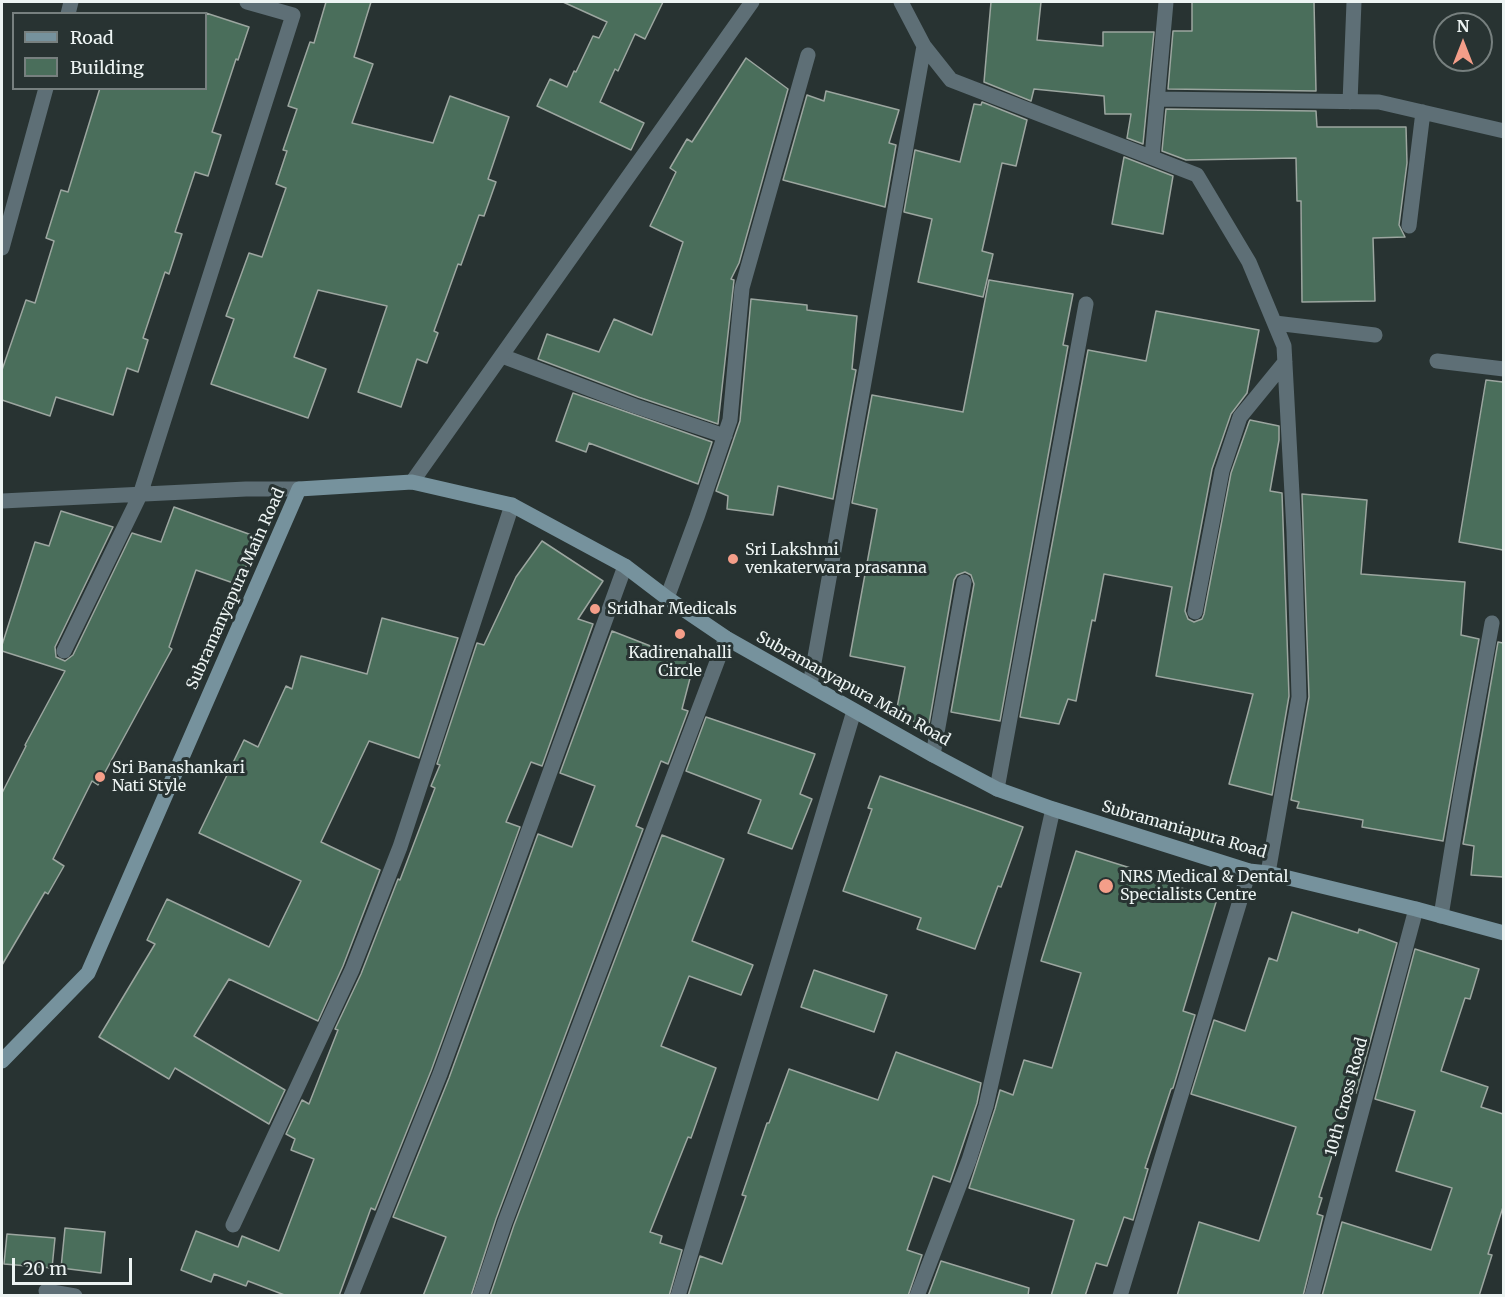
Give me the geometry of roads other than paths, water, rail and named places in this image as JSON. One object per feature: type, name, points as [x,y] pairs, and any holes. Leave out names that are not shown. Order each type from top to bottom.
[{"type":"main road","name":"Subramanyapura Main Road","points":[[2,1061],[88,973],[299,489],[412,482],[512,505],[625,566],[726,638],[997,789]]},
{"type":"main road","name":"Subramaniapura Road","points":[[997,789],[1249,871],[1268,873],[1416,909],[1503,933]]},
{"type":"street","points":[[64,651],[140,495],[293,15],[247,2]]},
{"type":"street","points":[[412,482],[752,2]]},
{"type":"street","points":[[901,2],[924,46],[951,80],[1197,175],[1249,262],[1275,323],[1284,346],[1294,531],[1299,697],[1268,873]]},
{"type":"street","points":[[1152,157],[1166,2]]},
{"type":"street","points":[[1350,102],[1354,2]]},
{"type":"street","points":[[810,685],[924,46]]},
{"type":"street","points":[[667,598],[730,420],[742,288],[808,55]]},
{"type":"street","points":[[2,248],[45,90]]},
{"type":"street","points":[[1157,99],[1379,102],[1503,131]]},
{"type":"street","points":[[1409,226],[1423,112]]},
{"type":"street","points":[[997,789],[1086,304]]},
{"type":"street","points":[[1275,323],[1375,335]]},
{"type":"street","points":[[502,356],[635,406],[725,436]]},
{"type":"street","points":[[1437,361],[1503,369]]},
{"type":"street","points":[[1196,612],[1222,471],[1240,417],[1285,362]]},
{"type":"street","points":[[2,501],[246,489],[299,489]]},
{"type":"street","points":[[233,1225],[356,960],[400,847],[512,505]]},
{"type":"street","points":[[351,1296],[440,1074],[625,566]]},
{"type":"street","points":[[933,755],[964,582]]},
{"type":"street","points":[[1441,916],[1492,623]]},
{"type":"street","points":[[480,1296],[505,1222],[726,638]]},
{"type":"street","points":[[678,1296],[854,711]]},
{"type":"street","points":[[917,1296],[969,1160],[986,1106],[1053,809]]},
{"type":"street","points":[[1120,1296],[1249,871]]},
{"type":"street","name":"10th Cross Road","points":[[1312,1296],[1416,909]]},
{"type":"street","points":[[46,1291],[75,1296]]},
{"type":"place","name":"Sri Lakshmi venkaterwara prasanna","points":[[733,559]]},
{"type":"place","name":"Sridhar Medicals","points":[[595,609]]},
{"type":"place","name":"Kadirenahalli Circle","points":[[680,634]]},
{"type":"place","name":"Sri Banashankari Nati Style","points":[[100,777]]},
{"type":"place","name":"NRS Medical & Dental Specialists Centre","points":[[1106,886]]}]
